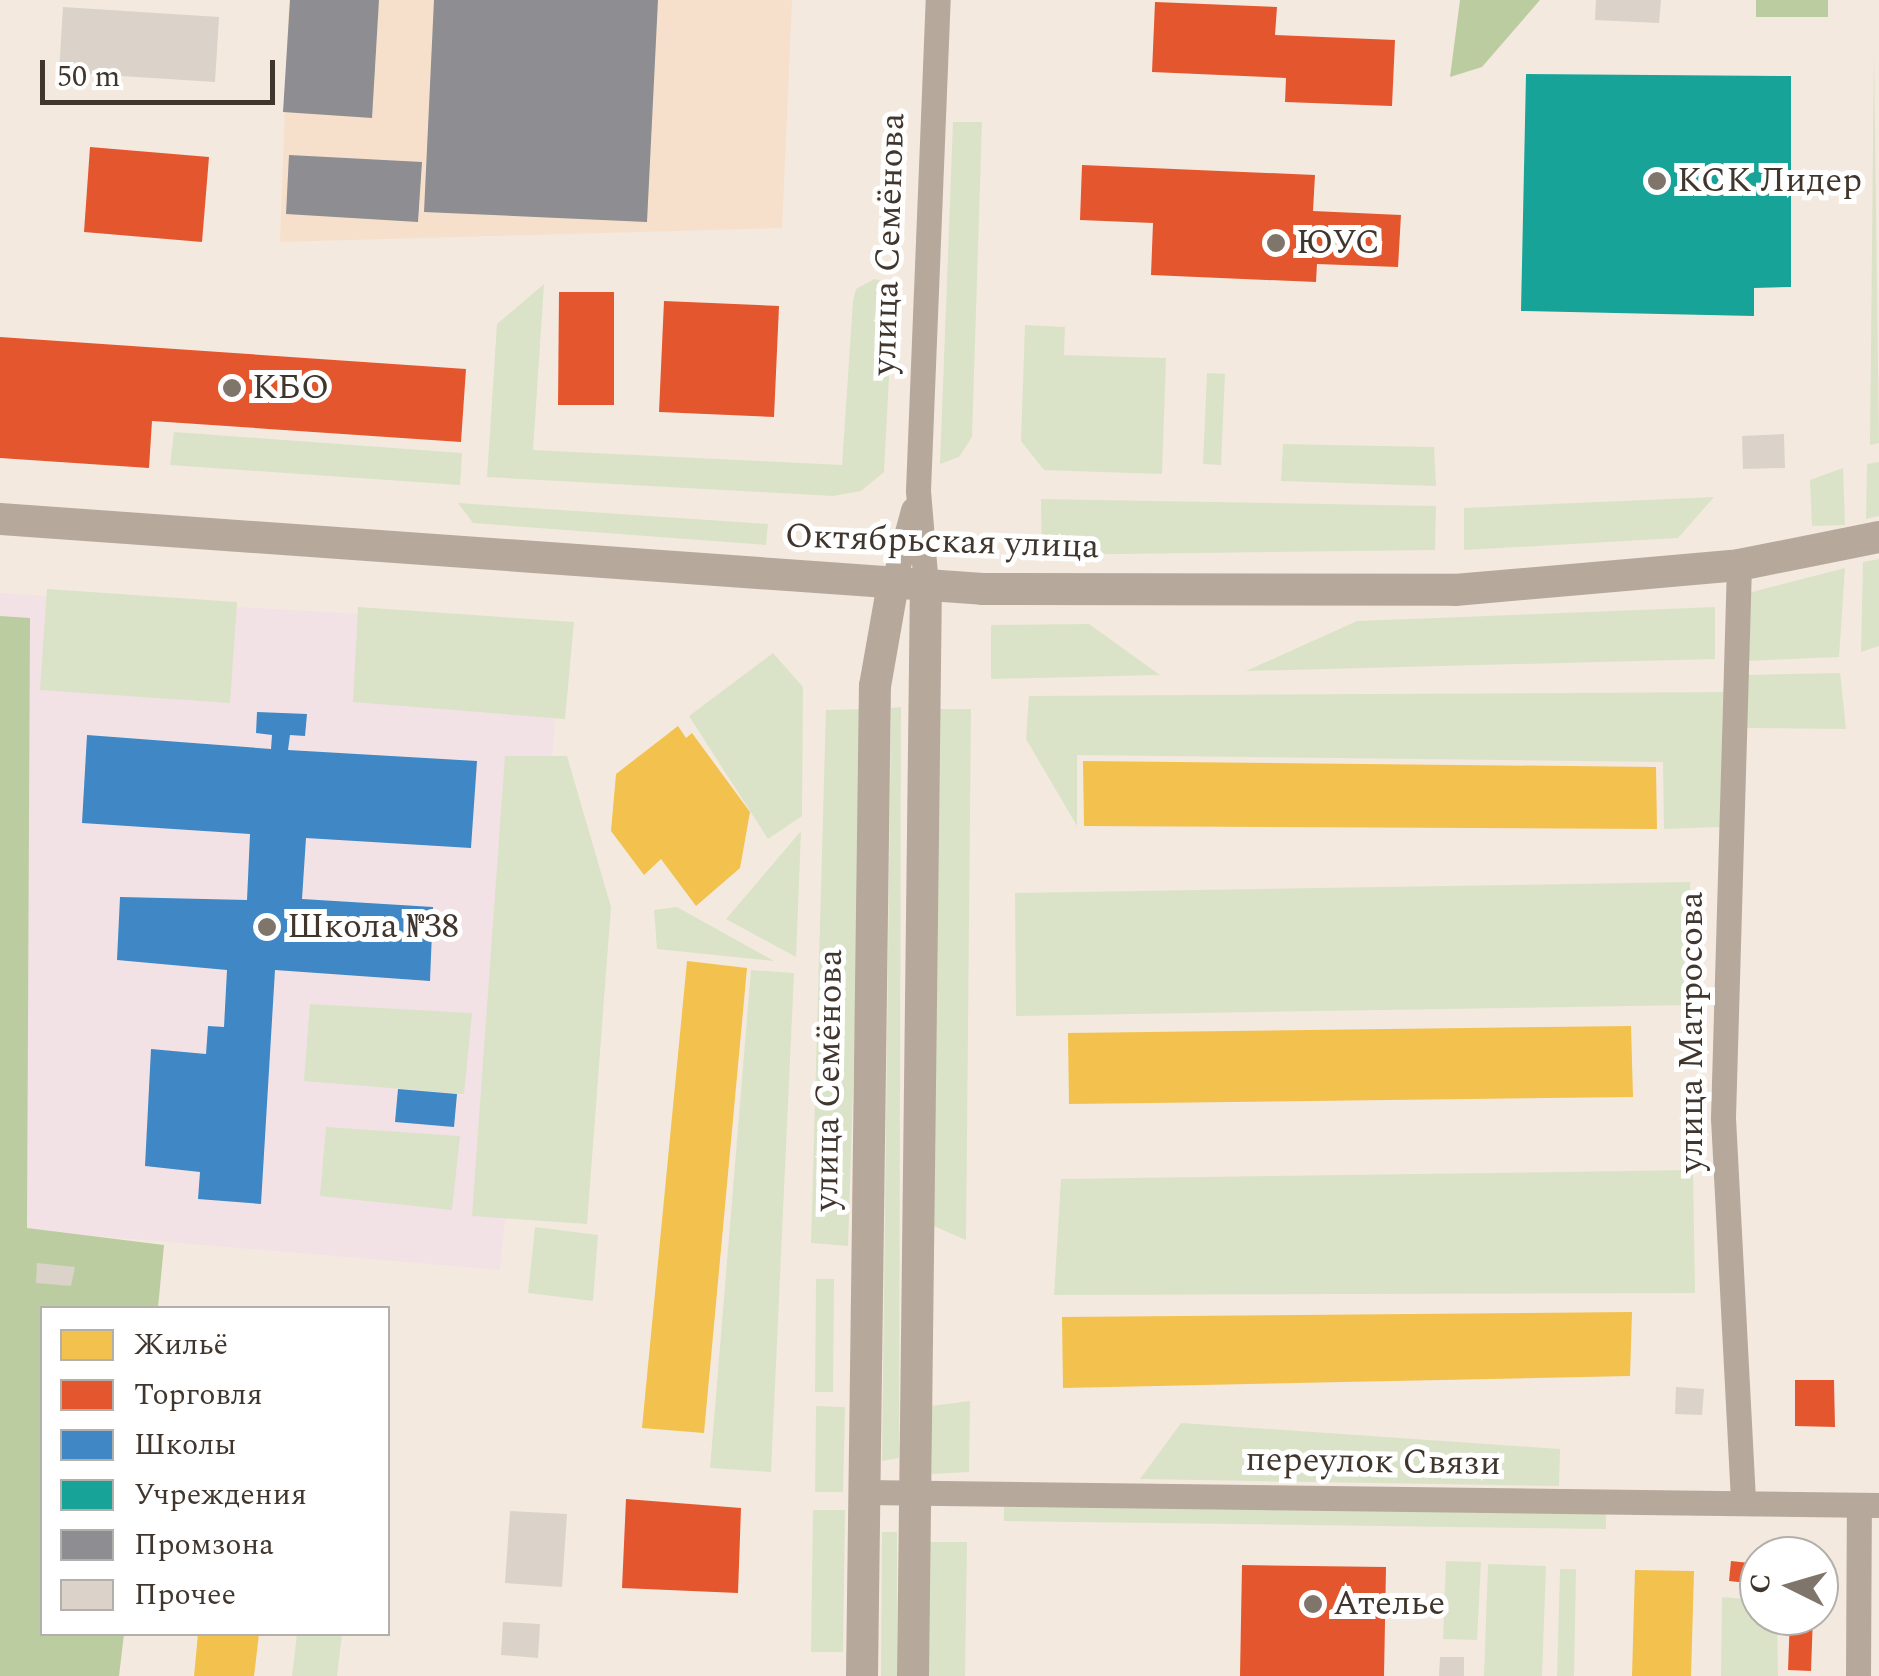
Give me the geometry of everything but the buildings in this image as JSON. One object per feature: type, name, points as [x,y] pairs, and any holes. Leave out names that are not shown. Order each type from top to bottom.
[{"type":"street","name":"улица Семёнова","points":[[913,1676],[926,586],[918,490],[938,0]]},
{"type":"street","name":"улица Семёнова","points":[[862,1676],[875,686],[893,584],[918,490]]},
{"type":"street","name":"Октябрьская улица","points":[[0,519],[926,586],[1455,590],[1739,565],[1879,538]]},
{"type":"street","name":"улица Матросова","points":[[1739,565],[1722,1118],[1744,1500]]},
{"type":"street","name":"переулок Связи","points":[[865,1492],[1744,1500],[1869,1505]]},
{"type":"street","points":[[1858,1676],[1869,1505]]},
{"type":"shaded area","points":[[289,0],[792,0],[782,228],[280,242]]},
{"type":"shaded area","name":"Школа №38","points":[[0,593],[565,626],[500,1270],[0,1228]]},
{"type":"green space","points":[[1460,0],[1540,0],[1482,67],[1450,77]]},
{"type":"green space","points":[[1756,0],[1828,0],[1828,17],[1756,17]]},
{"type":"green space","points":[[1874,50],[1879,443],[1870,445]]},
{"type":"green space","points":[[953,122],[982,122],[972,437],[959,457],[940,464]]},
{"type":"green space","points":[[874,279],[886,282],[893,302],[884,472],[861,491],[833,496],[487,477],[497,324],[544,284],[533,450],[842,465],[853,301],[856,289]]},
{"type":"green space","points":[[1025,325],[1065,327],[1064,355],[1166,358],[1162,474],[1044,470],[1021,441]]},
{"type":"green space","points":[[1207,373],[1225,374],[1221,465],[1203,464]]},
{"type":"green space","points":[[174,432],[462,453],[460,485],[170,465]]},
{"type":"green space","points":[[1283,444],[1434,447],[1436,486],[1281,481]]},
{"type":"green space","points":[[1879,462],[1879,516],[1866,519],[1867,464]]},
{"type":"green space","points":[[1843,468],[1845,525],[1812,526],[1810,480]]},
{"type":"green space","points":[[1714,497],[1678,538],[1464,550],[1464,508]]},
{"type":"green space","points":[[1041,499],[1436,506],[1435,550],[1042,555]]},
{"type":"green space","points":[[458,503],[768,524],[766,545],[473,523]]},
{"type":"green space","points":[[1879,559],[1879,646],[1861,652],[1863,562]]},
{"type":"green space","points":[[1845,568],[1839,657],[1745,661],[1748,593]]},
{"type":"green space","points":[[47,589],[237,602],[230,703],[40,690]]},
{"type":"green space","points":[[358,607],[574,622],[565,719],[353,702]]},
{"type":"green space","points":[[1715,607],[1715,659],[1246,671],[1357,621]]},
{"type":"green space","points":[[0,616],[30,618],[27,1228],[164,1245],[158,1306],[40,1306],[40,1636],[124,1636],[119,1676],[0,1676]]},
{"type":"green space","points":[[1089,624],[1160,675],[991,679],[991,625]]},
{"type":"green space","points":[[773,653],[803,687],[802,816],[768,839],[689,716]]},
{"type":"green space","points":[[1840,673],[1846,729],[1745,728],[1745,675]]},
{"type":"green space","points":[[1723,692],[1720,827],[1664,829],[1663,762],[1077,755],[1077,826],[1026,739],[1029,696]]},
{"type":"green space","points":[[901,707],[899,1458],[882,1461],[891,708]]},
{"type":"green space","points":[[865,709],[848,1246],[811,1243],[826,710]]},
{"type":"green space","points":[[939,709],[971,709],[966,1240],[922,1221]]},
{"type":"green space","points":[[505,756],[567,756],[611,907],[587,1224],[472,1216]]},
{"type":"green space","points":[[801,831],[796,957],[726,919]]},
{"type":"green space","points":[[1690,882],[1692,1005],[1016,1016],[1015,893]]},
{"type":"green space","points":[[677,907],[774,961],[657,949],[654,910]]},
{"type":"green space","points":[[751,970],[794,973],[771,1472],[710,1468]]},
{"type":"green space","points":[[310,1004],[472,1013],[464,1094],[304,1081]]},
{"type":"green space","points":[[326,1127],[460,1136],[452,1210],[320,1196]]},
{"type":"green space","points":[[1693,1170],[1695,1293],[1054,1295],[1061,1179]]},
{"type":"green space","points":[[535,1227],[598,1235],[593,1301],[528,1293]]},
{"type":"green space","points":[[816,1279],[834,1279],[833,1392],[815,1392]]},
{"type":"green space","points":[[970,1401],[969,1472],[932,1474],[931,1406]]},
{"type":"green space","points":[[816,1406],[845,1407],[843,1492],[815,1492]]},
{"type":"green space","points":[[1181,1423],[1560,1449],[1559,1486],[1140,1479]]},
{"type":"green space","points":[[1004,1507],[1606,1514],[1606,1529],[1004,1521]]},
{"type":"green space","points":[[813,1510],[845,1510],[843,1652],[811,1652]]},
{"type":"green space","points":[[882,1532],[897,1532],[897,1676],[881,1676]]},
{"type":"green space","points":[[927,1542],[967,1542],[965,1676],[926,1676]]},
{"type":"green space","points":[[1446,1561],[1481,1562],[1477,1640],[1443,1639]]},
{"type":"green space","points":[[1488,1564],[1546,1566],[1542,1676],[1484,1676]]},
{"type":"green space","points":[[1560,1569],[1576,1569],[1574,1676],[1557,1676]]},
{"type":"green space","points":[[1722,1597],[1739,1598],[1739,1636],[1777,1636],[1778,1676],[1721,1676]]},
{"type":"green space","points":[[297,1636],[342,1636],[337,1676],[292,1676]]},
{"type":"place","name":"КСК Лидер","points":[[1657,181]]},
{"type":"place","name":"ЮУС","points":[[1276,243]]},
{"type":"place","name":"КБО","points":[[232,388]]},
{"type":"place","name":"Школа №38","points":[[267,927]]},
{"type":"place","name":"Ателье","points":[[1313,1604]]}]
